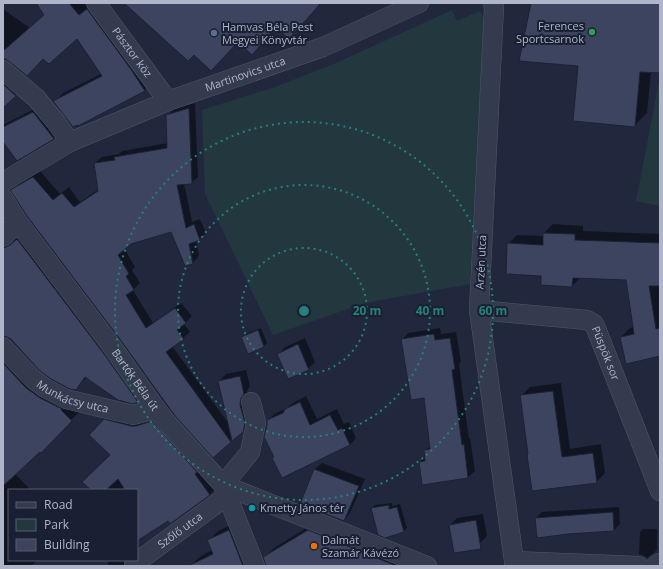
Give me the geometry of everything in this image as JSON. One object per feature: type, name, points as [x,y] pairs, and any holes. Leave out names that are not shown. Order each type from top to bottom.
[{"type":"street","name":"Pásztor köz","points":[[96,3],[168,101]]},
{"type":"street","name":"Martinovics utca","points":[[3,182],[70,142],[168,101],[323,47],[393,8],[418,3]]},
{"type":"street","name":"Arzén utca","points":[[493,3],[494,8],[479,310],[514,564]]},
{"type":"street","points":[[3,70],[36,98],[70,142]]},
{"type":"street","name":"Bartók Béla út","points":[[3,198],[18,222],[113,348],[156,409],[225,490],[255,566]]},
{"type":"street","points":[[3,237],[18,222]]},
{"type":"street","name":"Püspök sor","points":[[479,310],[587,320],[594,324],[660,491]]},
{"type":"street","name":"Munkácsy utca","points":[[3,347],[32,378],[45,388],[66,399],[133,415],[156,409]]},
{"type":"street","name":"Szőlő utca","points":[[138,561],[225,490],[250,452],[256,423],[251,402]]},
{"type":"street","points":[[225,490],[427,566]]},
{"type":"street","name":"Szőlő utca","points":[[134,564],[138,561]]},
{"type":"street","points":[[655,566],[660,563]]},
{"type":"street","points":[[514,564],[639,566]]},
{"type":"green space","points":[[452,10],[457,21],[480,11],[484,19],[470,284],[365,303],[273,335],[205,194],[202,110],[275,87],[336,63]]},
{"type":"green space","points":[[660,82],[660,206],[636,201]]},
{"type":"building","points":[[36,3],[69,3],[79,15],[87,9],[145,91],[78,126],[73,127],[53,101],[102,76],[77,39],[49,64],[43,59],[27,76],[10,62],[3,59],[3,51],[44,15]]},
{"type":"building","name":"Hamvas Béla Pest Megyei Könyvtár","points":[[124,3],[321,3],[289,39],[276,27],[252,55],[238,42],[211,71],[194,55],[188,61]]},
{"type":"building","name":"Ferences Sportcsarnok","points":[[531,3],[660,3],[660,73],[640,72],[635,127],[573,121],[578,66],[519,61]]},
{"type":"building","points":[[3,84],[16,96],[3,108]]},
{"type":"building","points":[[189,108],[192,184],[177,185],[186,228],[194,224],[200,240],[189,244],[193,264],[185,266],[171,232],[131,244],[118,255],[129,274],[126,276],[134,290],[126,295],[146,328],[175,308],[186,323],[177,330],[184,339],[166,352],[231,442],[213,458],[176,417],[122,342],[27,216],[10,190],[33,177],[53,200],[62,193],[74,207],[98,191],[94,163],[115,160],[114,157],[167,148],[166,115]]},
{"type":"building","points":[[33,112],[54,139],[17,161],[3,142],[3,127]]},
{"type":"building","points":[[543,233],[575,234],[575,240],[660,243],[660,286],[649,286],[656,329],[660,328],[660,356],[626,364],[620,337],[634,334],[626,280],[573,278],[572,287],[541,285],[541,276],[506,274],[507,243],[543,245]]},
{"type":"building","points":[[17,239],[104,354],[138,402],[133,404],[118,400],[85,377],[76,390],[70,389],[51,379],[39,370],[11,339],[3,336],[3,248],[10,245]]},
{"type":"building","points":[[258,330],[264,347],[248,354],[241,337]]},
{"type":"building","points":[[434,334],[435,340],[450,338],[455,369],[452,370],[468,478],[422,485],[419,462],[425,461],[424,450],[430,449],[424,398],[411,400],[401,339]]},
{"type":"building","points":[[298,344],[309,370],[288,379],[277,354]]},
{"type":"building","points":[[3,363],[25,387],[40,398],[62,409],[61,410],[72,421],[41,453],[40,452],[3,486]]},
{"type":"building","points":[[240,376],[244,394],[241,398],[240,405],[245,423],[243,432],[232,441],[218,381]]},
{"type":"building","points":[[553,391],[562,457],[593,453],[597,483],[532,491],[520,395]]},
{"type":"building","points":[[300,402],[310,425],[330,415],[338,430],[342,428],[350,445],[282,478],[264,437],[267,420],[283,413],[285,409]]},
{"type":"building","points":[[104,419],[131,426],[152,421],[197,472],[195,474],[210,495],[170,524],[168,521],[138,540],[138,489],[124,489],[118,479],[107,489],[90,489],[82,482],[110,455],[89,435]]},
{"type":"building","points":[[314,469],[359,486],[344,521],[300,504]]},
{"type":"building","points":[[389,505],[389,509],[397,507],[404,532],[385,538],[378,535],[371,508]]},
{"type":"building","points":[[613,512],[614,531],[537,538],[535,518]]},
{"type":"building","points":[[476,520],[481,549],[454,553],[449,525]]},
{"type":"building","points":[[229,530],[243,566],[188,566],[213,554],[207,540]]},
{"type":"building","name":"Dalmát Szamár Kávézó","points":[[308,530],[394,566],[266,566],[263,557]]},
{"type":"place","name":"Ferences Sportcsarnok","points":[[592,32]]},
{"type":"place","name":"Hamvas Béla Pest Megyei Könyvtár","points":[[214,33]]},
{"type":"place","name":"Kmetty János tér","points":[[252,508]]},
{"type":"place","name":"Dalmát Szamár Kávézó","points":[[314,546]]}]
